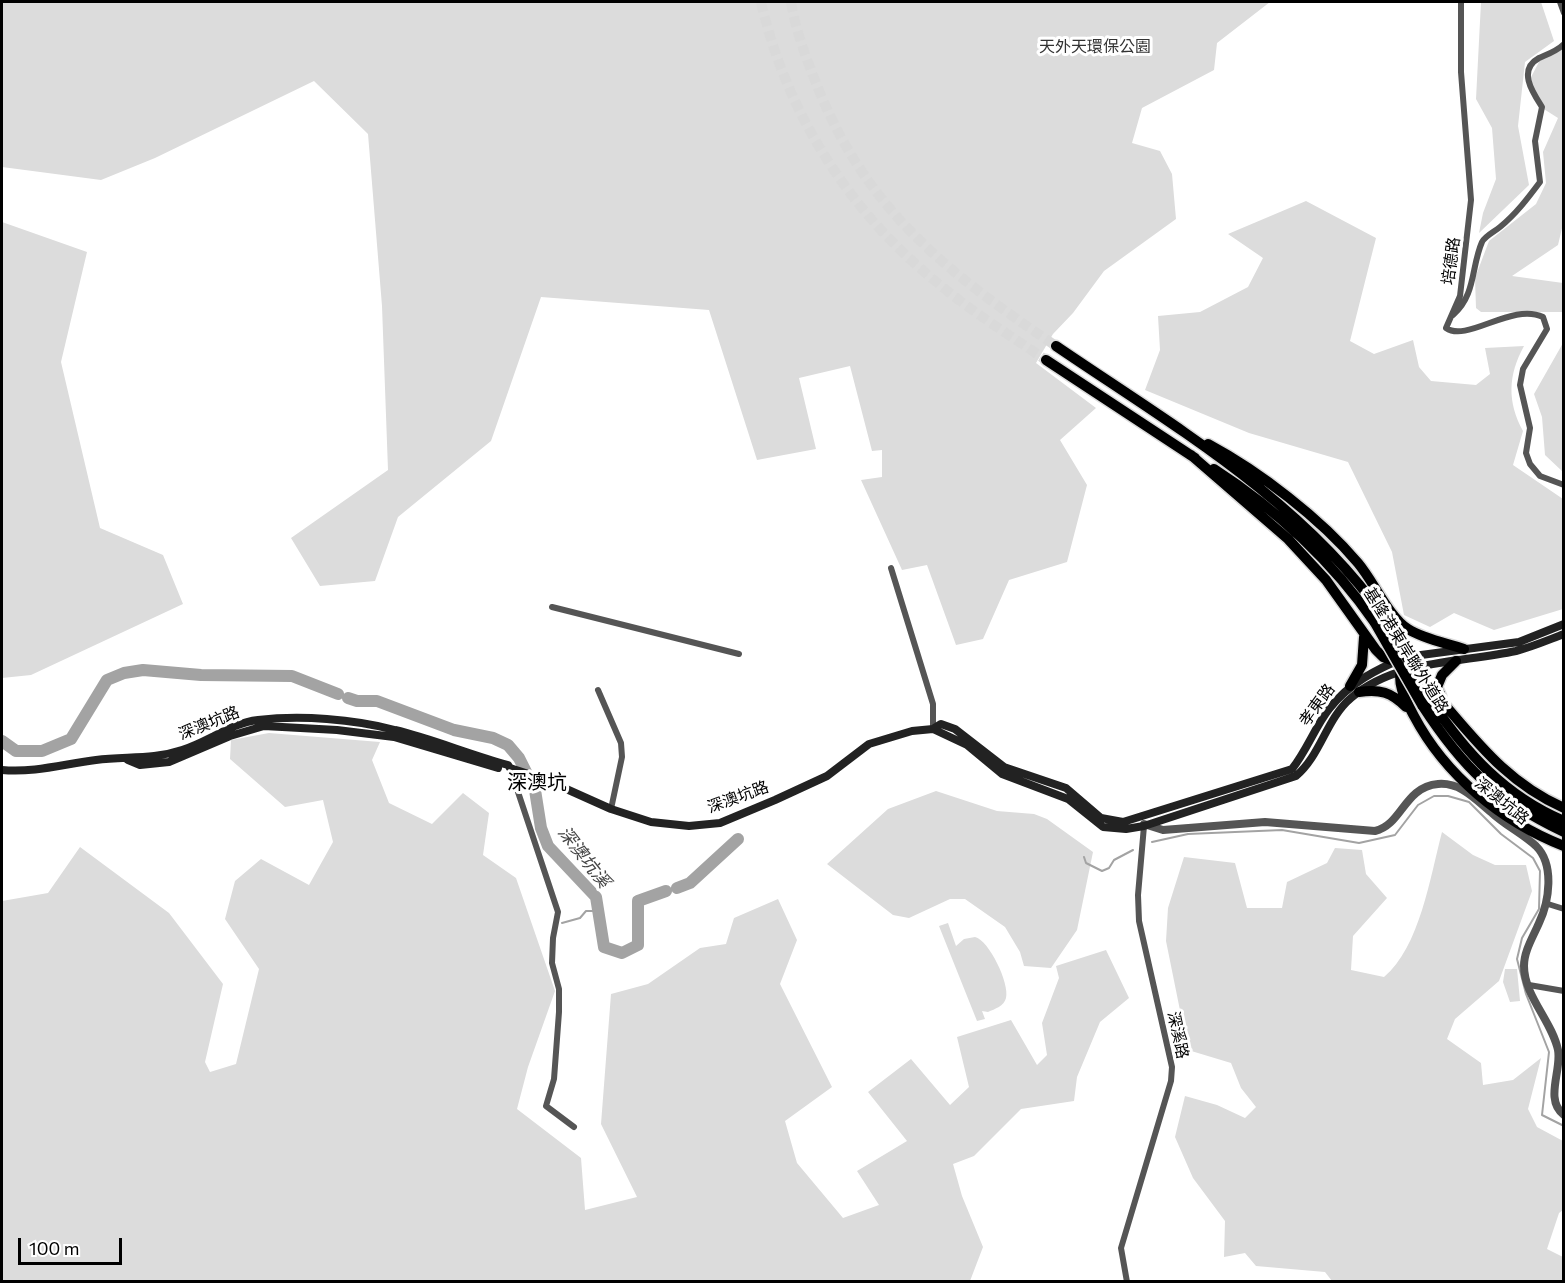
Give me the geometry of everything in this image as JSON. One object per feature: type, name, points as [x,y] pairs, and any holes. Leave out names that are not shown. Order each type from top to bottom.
[{"type":"highway","name":"基隆港東岸聯外道路","points":[[1056,346],[1240,474],[1309,529],[1365,589],[1427,703],[1480,779],[1505,801],[1563,832]]},
{"type":"highway","name":"基隆港東岸聯外道路","points":[[1046,360],[1257,500],[1326,561],[1380,620]]},
{"type":"highway","points":[[1168,423],[1232,457],[1293,503],[1358,563],[1399,621],[1409,629],[1464,649]]},
{"type":"highway","points":[[1191,455],[1288,539],[1326,580],[1364,637],[1383,657],[1403,664],[1453,714],[1499,767],[1522,785],[1563,807]]},
{"type":"highway","points":[[1385,599],[1403,664],[1401,691],[1421,730]]},
{"type":"highway","points":[[1364,637],[1362,665],[1354,689],[1377,690],[1392,694],[1406,707],[1421,730],[1468,786],[1520,826],[1563,846]]},
{"type":"highway","points":[[1453,714],[1437,687],[1442,675],[1456,661]]},
{"type":"highway","name":"基隆港東岸聯外道路","points":[[1451,739],[1520,799],[1563,821]]},
{"type":"main road","name":"孝東路","points":[[1143,822],[1292,769],[1329,709],[1354,689],[1403,664],[1464,649],[1520,642],[1563,624]]},
{"type":"main road","name":"孝東路","points":[[1403,664],[1456,661],[1518,651],[1563,634]]},
{"type":"main road","name":"深澳坑路","points":[[2,770],[22,772],[99,760],[127,760],[140,765],[169,762],[230,736],[264,726],[337,730],[394,737],[501,769],[513,769],[611,809],[670,826],[720,823],[826,776],[869,744],[912,731],[933,729],[967,745],[1002,774],[1068,799],[1103,827],[1126,829],[1143,822]]},
{"type":"street","name":"培德路","points":[[1450,317],[1460,296],[1471,200],[1461,72],[1461,2]]},
{"type":"street","points":[[1560,2],[1563,13]]},
{"type":"street","points":[[1563,44],[1535,60],[1528,72],[1528,85],[1542,107],[1535,141],[1540,182],[1525,202],[1483,239],[1475,262],[1475,278],[1466,300],[1450,317],[1446,328],[1455,333],[1522,314],[1534,313],[1543,317],[1547,329],[1523,369],[1520,385],[1530,428],[1526,453],[1530,464],[1540,476],[1563,485]]},
{"type":"street","points":[[891,568],[933,704],[933,729]]},
{"type":"street","points":[[552,607],[739,654]]},
{"type":"street","points":[[598,690],[621,750],[611,809]]},
{"type":"street","points":[[513,769],[558,912],[553,938],[552,963],[559,989],[559,1012],[554,1079],[546,1106],[574,1127]]},
{"type":"street","name":"深澳坑路","points":[[1143,822],[1163,830],[1265,822],[1375,831],[1385,827],[1416,791],[1426,786],[1446,783],[1462,789],[1508,827],[1537,847],[1546,866],[1548,904],[1524,959],[1529,985],[1557,1048],[1555,1100],[1557,1109],[1563,1115]]},
{"type":"street","name":"深溪路","points":[[1127,1281],[1121,1248],[1168,1091],[1172,1067],[1139,921],[1138,895],[1143,822]]},
{"type":"street","points":[[1548,904],[1563,909]]},
{"type":"street","points":[[1529,985],[1563,991]]},
{"type":"green space","name":"天外天環保公園","points":[[2,2],[1270,2],[1217,43],[1214,70],[1142,108],[1132,143],[1160,151],[1172,174],[1176,219],[1104,271],[1073,313],[1053,334],[1036,363],[1096,408],[1060,440],[1087,485],[1067,562],[1009,580],[983,639],[956,645],[927,565],[902,570],[861,480],[882,477],[882,450],[872,451],[850,366],[799,378],[816,449],[757,460],[709,310],[541,297],[491,441],[398,517],[375,581],[320,586],[291,538],[388,470],[382,306],[368,134],[314,81],[155,158],[101,180],[2,167]]},
{"type":"green space","points":[[1481,2],[1541,2],[1554,41],[1525,62],[1518,126],[1529,185],[1479,233],[1483,213],[1496,179],[1492,128],[1476,99]]},
{"type":"green space","points":[[1563,49],[1563,224],[1558,245],[1512,276],[1563,283],[1563,312],[1481,312],[1476,308],[1475,278],[1489,241],[1536,204],[1546,183],[1543,152],[1558,118],[1539,106],[1529,81],[1540,60]]},
{"type":"green space","points":[[1306,201],[1376,238],[1350,341],[1374,354],[1413,340],[1419,367],[1431,381],[1476,385],[1490,374],[1485,348],[1524,346],[1512,378],[1514,410],[1523,431],[1513,465],[1563,499],[1563,609],[1494,630],[1454,613],[1430,627],[1404,615],[1392,552],[1348,462],[1249,433],[1145,390],[1160,350],[1158,316],[1200,312],[1248,287],[1263,258],[1228,234]]},
{"type":"green space","points":[[2,222],[87,252],[61,362],[100,528],[163,555],[183,604],[31,675],[2,678]]},
{"type":"green space","points":[[1563,336],[1564,472],[1545,455],[1542,417],[1534,394],[1563,343]]},
{"type":"green space","points":[[269,733],[380,742],[372,760],[389,803],[432,824],[463,793],[489,813],[483,855],[516,878],[555,991],[528,1067],[517,1109],[581,1158],[585,1210],[637,1197],[601,1124],[611,994],[648,984],[700,948],[726,944],[734,918],[778,899],[797,940],[780,984],[832,1087],[785,1121],[797,1163],[843,1218],[879,1205],[857,1171],[907,1141],[868,1092],[911,1059],[950,1105],[969,1087],[957,1037],[1011,1020],[1037,1065],[1047,1055],[1042,1023],[1059,978],[1056,966],[1106,950],[1129,998],[1100,1022],[1077,1077],[1074,1101],[1021,1109],[974,1156],[953,1164],[962,1196],[983,1247],[970,1281],[2,1282],[2,901],[48,893],[80,847],[169,913],[223,984],[205,1062],[210,1072],[236,1064],[259,969],[225,919],[235,881],[261,859],[309,885],[333,842],[323,800],[285,807],[230,759],[231,740]]},
{"type":"green space","points":[[936,791],[997,811],[1034,814],[1047,819],[1093,852],[1077,930],[1051,968],[1024,966],[1020,952],[1005,927],[965,899],[950,899],[909,918],[893,915],[827,864],[888,809]]},
{"type":"green space","points":[[1442,832],[1473,855],[1495,865],[1526,865],[1532,891],[1499,981],[1455,1019],[1447,1039],[1481,1063],[1483,1085],[1513,1080],[1541,1058],[1528,1109],[1537,1127],[1563,1141],[1563,1210],[1559,1213],[1547,1249],[1563,1257],[1563,1281],[1332,1281],[1325,1272],[1256,1266],[1245,1253],[1224,1257],[1225,1221],[1193,1178],[1175,1137],[1185,1096],[1217,1105],[1245,1118],[1256,1107],[1241,1088],[1231,1063],[1188,1050],[1166,941],[1168,908],[1184,857],[1235,863],[1247,908],[1282,908],[1287,882],[1327,863],[1335,848],[1362,850],[1366,874],[1387,898],[1353,936],[1351,970],[1384,977],[1407,948],[1415,930],[1428,890]]},
{"type":"green space","points":[[948,923],[956,946],[964,939],[975,937],[981,940],[1002,973],[1006,998],[996,1008],[988,1012],[982,1011],[985,1019],[977,1021],[939,926]]},
{"type":"green space","points":[[1505,969],[1517,969],[1520,1001],[1510,1002],[1503,982]]},
{"type":"waterway","name":"深澳坑溪","points":[[2,741],[16,751],[42,751],[71,739],[107,680],[124,673],[143,670],[201,675],[292,676],[338,694]]},
{"type":"waterway","name":"深澳坑溪","points":[[348,698],[357,701],[377,701],[454,730],[493,738],[508,745],[519,758],[535,790],[541,828],[548,846],[596,897],[604,947],[622,953],[638,945],[638,901],[666,891]]},
{"type":"waterway","points":[[1152,842],[1188,834],[1282,830],[1359,843],[1395,835],[1418,805],[1434,796],[1448,796],[1469,802],[1501,834],[1533,858],[1540,871],[1539,909],[1522,938],[1517,959],[1526,994],[1549,1052],[1542,1115],[1564,1126]]},
{"type":"waterway","name":"深澳坑溪","points":[[677,888],[690,883],[738,839]]},
{"type":"waterway","points":[[1084,857],[1086,863],[1102,871],[1109,868],[1114,860],[1133,850]]},
{"type":"waterway","points":[[562,923],[580,918],[586,911],[597,911]]},
{"type":"tunnel","points":[[761,2],[786,81],[824,155],[848,190],[874,222],[934,280],[975,312],[1046,360]]},
{"type":"tunnel","points":[[791,2],[807,59],[840,136],[863,174],[889,208],[948,267],[1056,346]]},
{"type":"district","name":"深澳坑","points":[[537,782]]}]
